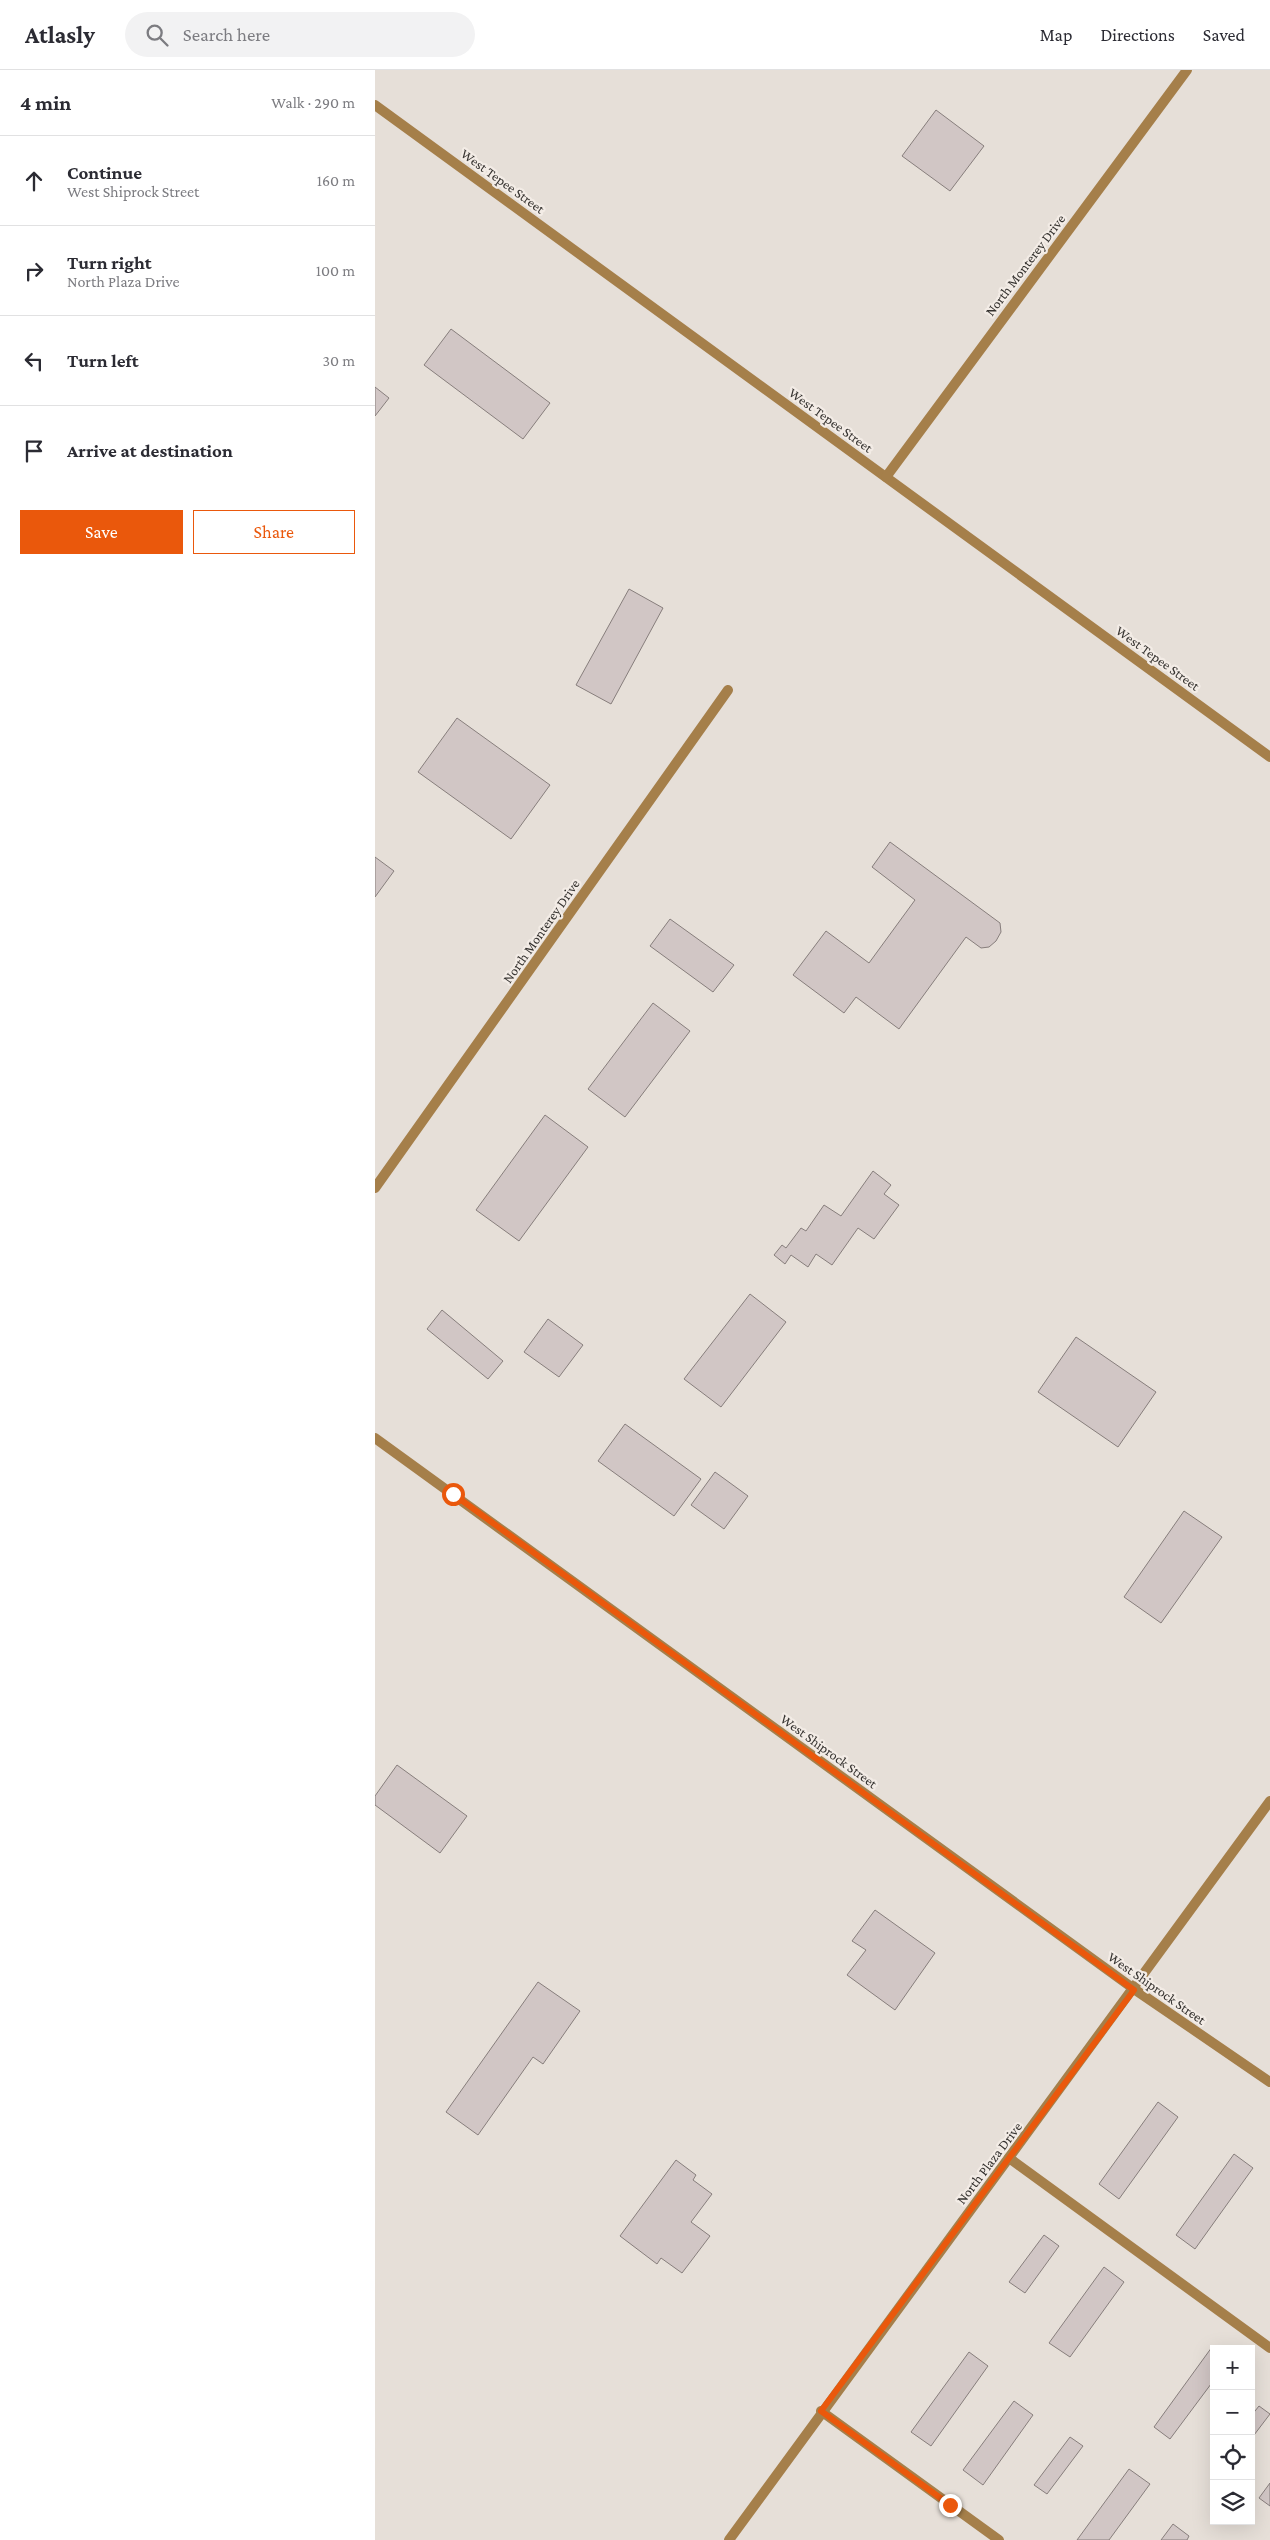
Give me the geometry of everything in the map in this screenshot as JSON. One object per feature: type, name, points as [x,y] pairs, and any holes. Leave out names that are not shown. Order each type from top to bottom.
[{"type":"street","name":"North Monterey Drive","points":[[885,476],[1187,70]]},
{"type":"street","name":"West Tepee Street","points":[[375,105],[1270,757]]},
{"type":"street","name":"North Monterey Drive","points":[[375,1188],[729,690]]},
{"type":"street","name":"West Shiprock Street","points":[[375,1438],[1134,1990],[1270,2082]]},
{"type":"street","name":"North Plaza Drive","points":[[729,2540],[821,2411],[1134,1990],[1270,1801]]},
{"type":"street","points":[[1009,2158],[1270,2348]]},
{"type":"street","points":[[821,2411],[999,2540]]},
{"type":"building","points":[[936,110],[984,146],[950,191],[902,156]]},
{"type":"building","points":[[451,329],[550,403],[523,439],[424,365]]},
{"type":"building","points":[[375,387],[389,398],[375,416]]},
{"type":"building","points":[[629,589],[663,608],[611,704],[576,685]]},
{"type":"building","points":[[457,718],[550,785],[511,839],[418,772]]},
{"type":"building","points":[[890,842],[1000,923],[1001,932],[996,941],[989,947],[981,948],[966,937],[899,1029],[856,997],[844,1013],[793,975],[826,931],[869,963],[915,900],[872,867]]},
{"type":"building","points":[[375,857],[394,871],[375,897]]},
{"type":"building","points":[[670,919],[734,965],[713,992],[650,946]]},
{"type":"building","points":[[653,1003],[690,1031],[625,1117],[588,1089]]},
{"type":"building","points":[[545,1115],[588,1147],[519,1241],[476,1210]]},
{"type":"building","points":[[873,1171],[891,1185],[884,1194],[899,1205],[874,1239],[858,1228],[832,1265],[816,1254],[808,1267],[791,1255],[785,1264],[774,1255],[782,1245],[786,1248],[801,1228],[806,1231],[824,1205],[841,1216]]},
{"type":"building","points":[[750,1294],[786,1322],[721,1407],[684,1379]]},
{"type":"building","points":[[442,1310],[503,1361],[488,1379],[427,1329]]},
{"type":"building","points":[[548,1319],[583,1345],[559,1377],[524,1352]]},
{"type":"building","points":[[1076,1337],[1156,1392],[1118,1447],[1038,1392]]},
{"type":"building","points":[[625,1424],[701,1479],[674,1516],[598,1461]]},
{"type":"building","points":[[715,1472],[748,1496],[724,1529],[691,1505]]},
{"type":"building","points":[[1184,1511],[1222,1537],[1161,1623],[1124,1597]]},
{"type":"building","points":[[397,1765],[467,1816],[440,1853],[375,1805],[375,1796]]},
{"type":"building","points":[[875,1910],[935,1953],[895,2010],[847,1975],[866,1950],[852,1941]]},
{"type":"building","points":[[538,1982],[580,2011],[543,2064],[533,2057],[478,2135],[446,2112]]},
{"type":"building","points":[[1158,2102],[1178,2117],[1119,2199],[1099,2184]]},
{"type":"building","points":[[1234,2154],[1253,2168],[1195,2249],[1176,2235]]},
{"type":"building","points":[[676,2160],[696,2175],[693,2180],[712,2194],[691,2222],[710,2236],[682,2273],[661,2258],[657,2264],[620,2236]]},
{"type":"building","points":[[1044,2235],[1059,2246],[1025,2293],[1009,2282]]},
{"type":"building","points":[[1104,2267],[1124,2282],[1070,2357],[1049,2343]]},
{"type":"building","points":[[1210,2350],[1210,2385],[1170,2439],[1154,2427]]},
{"type":"building","points":[[969,2352],[988,2366],[931,2446],[911,2432]]},
{"type":"building","points":[[1014,2401],[1033,2415],[983,2485],[963,2470]]},
{"type":"building","points":[[1259,2406],[1270,2414],[1255,2434],[1255,2411]]},
{"type":"building","points":[[1070,2437],[1083,2446],[1047,2494],[1034,2485]]},
{"type":"building","points":[[1129,2469],[1150,2484],[1109,2540],[1077,2540]]},
{"type":"building","points":[[1270,2483],[1270,2506],[1259,2498]]},
{"type":"building","points":[[1173,2524],[1189,2536],[1187,2540],[1161,2540]]},
{"type":"route","points":[[453,1494],[1134,1990],[821,2411],[950,2505]]}]
